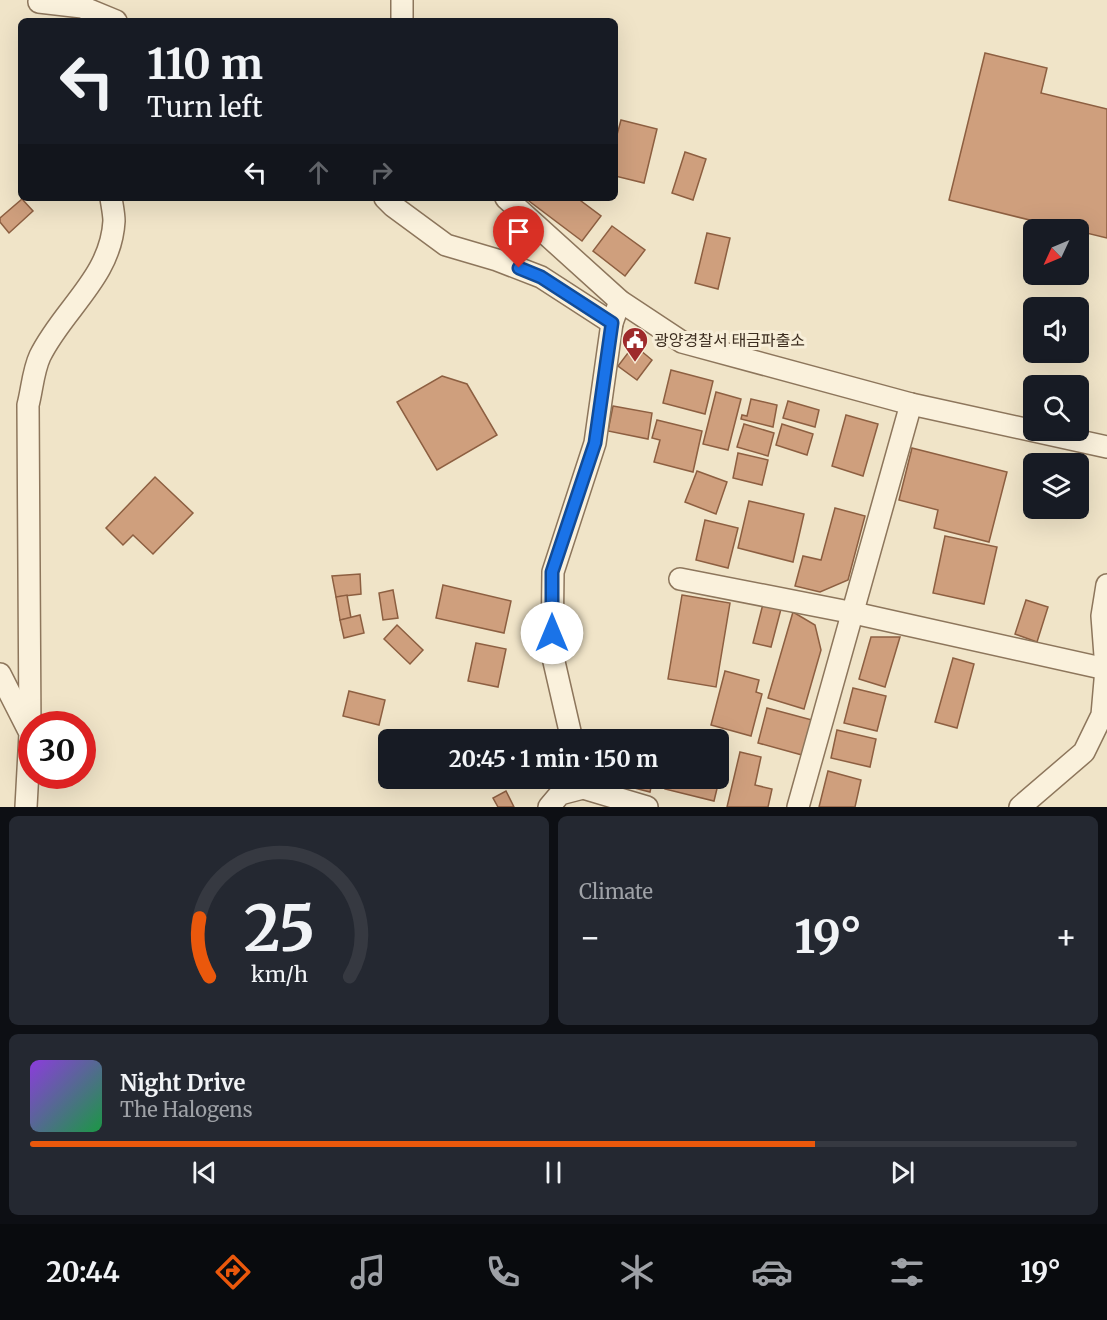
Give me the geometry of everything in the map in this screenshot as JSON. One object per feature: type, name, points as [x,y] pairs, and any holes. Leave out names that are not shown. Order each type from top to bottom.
[{"type":"street","points":[[402,0],[402,18]]},
{"type":"street","points":[[41,8],[82,7],[109,18]]},
{"type":"street","points":[[30,711],[28,405],[39,357],[60,324],[87,290],[105,260],[114,221],[111,201]]},
{"type":"street","points":[[388,201],[446,245],[497,260],[541,277],[612,323]]},
{"type":"street","points":[[509,201],[620,301],[682,342],[911,404],[1107,447]]},
{"type":"street","points":[[569,729],[552,654],[552,572],[595,443],[612,323],[620,301]]},
{"type":"street","points":[[798,807],[911,404]]},
{"type":"street","points":[[680,579],[854,613],[1106,669]]},
{"type":"street","points":[[1031,803],[1084,752],[1101,715],[1106,669],[1102,616],[1107,585]]},
{"type":"street","points":[[0,674],[19,711]]},
{"type":"street","points":[[26,807],[27,789]]},
{"type":"street","points":[[549,807],[560,794],[570,789]]},
{"type":"street","points":[[598,789],[647,807]]},
{"type":"building","points":[[985,53],[1047,68],[1041,93],[1107,109],[1107,238],[1089,234],[1089,219],[1026,219],[949,200]]},
{"type":"building","points":[[621,120],[657,129],[644,183],[618,177],[618,131]]},
{"type":"building","points":[[685,152],[706,159],[693,200],[672,193]]},
{"type":"building","points":[[20,201],[24,201],[33,211],[9,233],[0,222],[0,218]]},
{"type":"building","points":[[529,201],[581,201],[601,216],[582,241]]},
{"type":"building","points":[[612,226],[645,250],[625,276],[593,251]]},
{"type":"building","points":[[707,233],[730,238],[718,289],[695,283]]},
{"type":"building","name":"광양경찰서 태금파출소","points":[[634,345],[652,360],[637,380],[618,366]]},
{"type":"building","points":[[671,370],[713,381],[705,414],[663,403]]},
{"type":"building","points":[[442,376],[467,384],[497,435],[437,470],[397,402]]},
{"type":"building","points":[[716,392],[741,399],[728,450],[703,444]]},
{"type":"building","points":[[751,399],[777,405],[773,427],[741,419],[742,415],[747,416]]},
{"type":"building","points":[[788,401],[819,410],[815,427],[783,418]]},
{"type":"building","points":[[613,406],[652,413],[648,439],[608,431]]},
{"type":"building","points":[[846,415],[878,424],[863,476],[832,466]]},
{"type":"building","points":[[657,420],[702,431],[693,472],[654,462],[660,440],[652,438]]},
{"type":"building","points":[[744,424],[774,433],[768,456],[737,447]]},
{"type":"building","points":[[782,424],[813,434],[807,455],[776,445]]},
{"type":"building","points":[[912,448],[1007,472],[989,542],[934,528],[938,510],[899,500]]},
{"type":"building","points":[[738,453],[768,460],[762,485],[733,478]]},
{"type":"building","points":[[697,471],[727,482],[716,514],[685,502]]},
{"type":"building","points":[[155,477],[193,513],[153,554],[133,535],[123,545],[106,528]]},
{"type":"building","points":[[749,501],[804,514],[793,562],[738,548]]},
{"type":"building","points":[[835,508],[865,516],[848,580],[820,592],[795,586],[803,556],[821,560]]},
{"type":"building","points":[[705,520],[738,528],[728,568],[696,560]]},
{"type":"building","points":[[945,536],[997,547],[984,604],[933,593]]},
{"type":"building","points":[[360,574],[361,594],[336,597],[332,576]]},
{"type":"building","points":[[443,585],[511,601],[504,633],[436,618]]},
{"type":"building","points":[[393,590],[398,618],[383,620],[379,593]]},
{"type":"building","points":[[347,595],[351,618],[340,620],[336,597]]},
{"type":"building","points":[[682,595],[730,603],[716,687],[668,679]]},
{"type":"building","points":[[1026,600],[1048,607],[1037,642],[1015,634]]},
{"type":"building","points":[[763,604],[781,609],[771,647],[753,643]]},
{"type":"building","points":[[793,612],[815,625],[821,650],[804,709],[768,698]]},
{"type":"building","points":[[360,615],[364,633],[344,638],[340,620]]},
{"type":"building","points":[[397,625],[423,650],[410,664],[384,639]]},
{"type":"building","points":[[871,637],[900,637],[885,687],[859,679]]},
{"type":"building","points":[[476,643],[506,649],[498,687],[468,681]]},
{"type":"building","points":[[953,658],[974,664],[957,728],[935,722]]},
{"type":"building","points":[[725,671],[759,680],[756,692],[762,694],[751,736],[711,725]]},
{"type":"building","points":[[853,688],[886,696],[877,731],[844,723]]},
{"type":"building","points":[[349,691],[385,700],[379,725],[343,716]]},
{"type":"building","points":[[767,708],[812,720],[802,755],[758,743]]},
{"type":"building","points":[[837,730],[876,739],[870,767],[831,758]]},
{"type":"building","points":[[740,752],[761,757],[755,785],[772,789],[768,807],[727,807]]},
{"type":"building","points":[[828,771],[861,780],[855,807],[819,807]]},
{"type":"building","points":[[665,789],[717,789],[714,801]]},
{"type":"building","points":[[506,791],[514,807],[498,807],[493,798]]},
{"type":"place","name":"광양경찰서 태금파출소","points":[[635,363]]},
{"type":"route","points":[[519,268],[541,277],[612,323],[595,443],[552,572],[552,633]]}]
